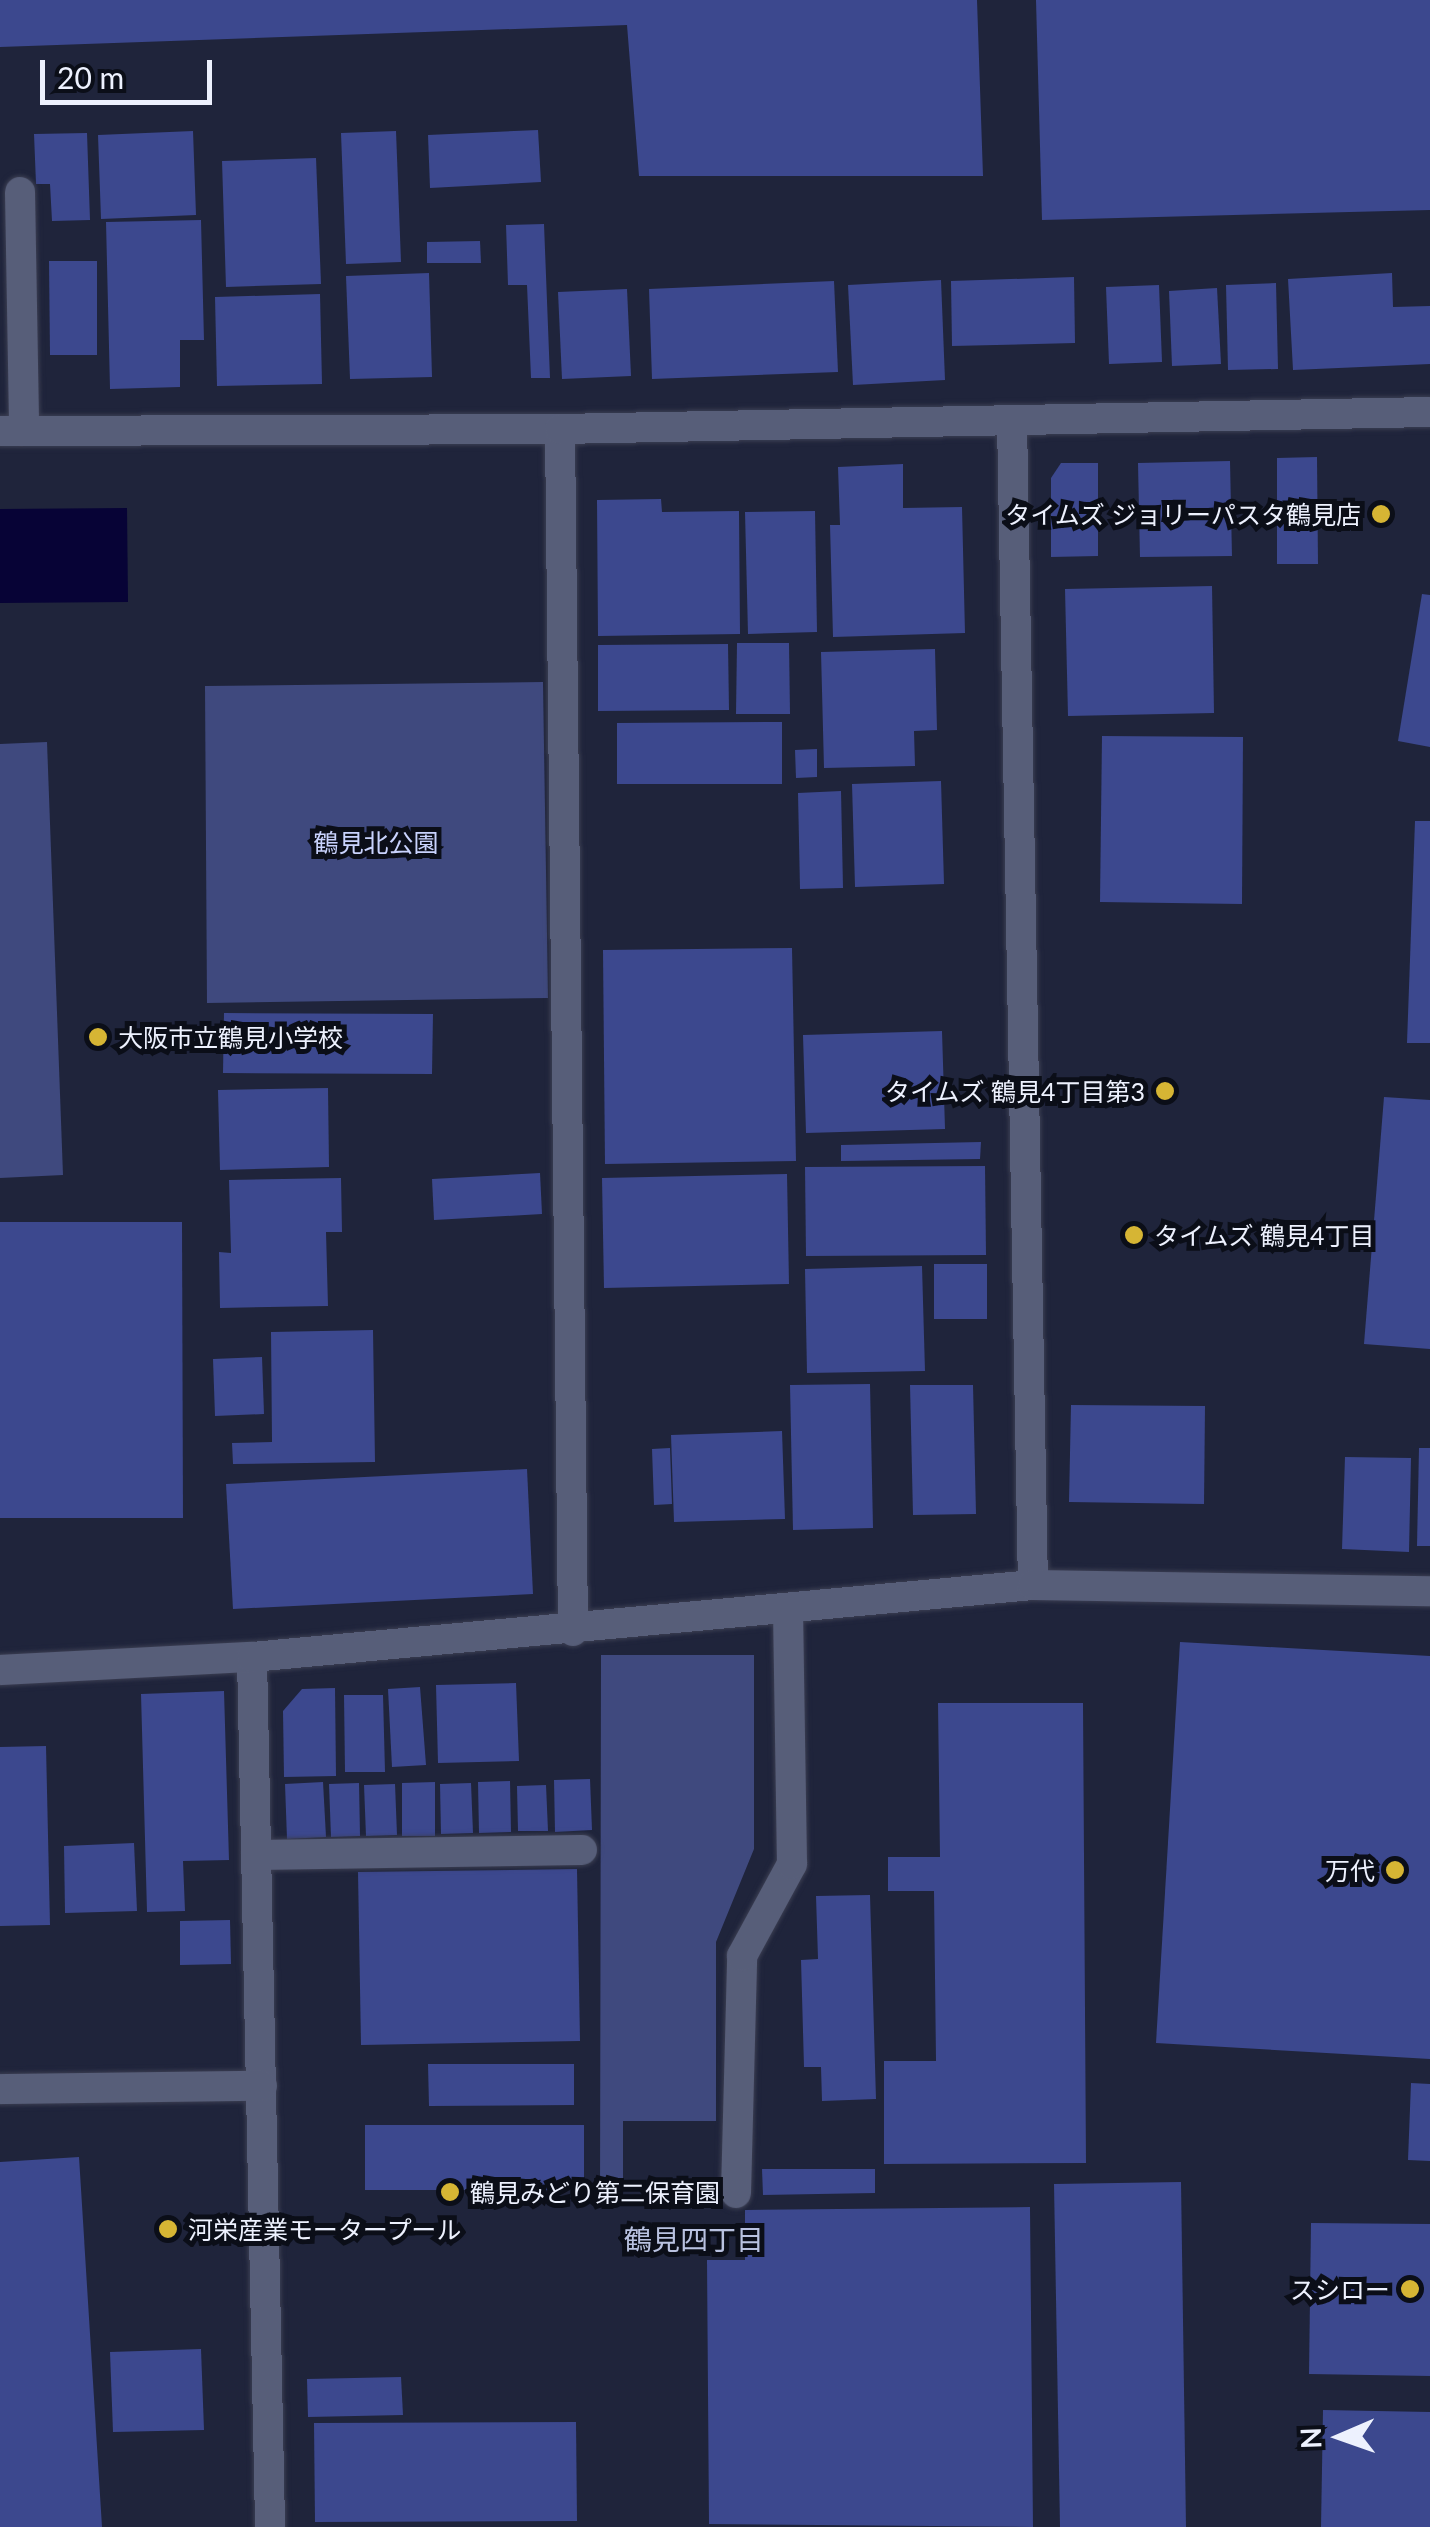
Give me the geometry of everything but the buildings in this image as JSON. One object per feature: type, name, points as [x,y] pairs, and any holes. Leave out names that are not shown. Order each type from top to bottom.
[{"type":"street","points":[[20,192],[12,431],[560,429],[1430,412]]},
{"type":"street","points":[[1012,420],[1033,1586]]},
{"type":"street","points":[[560,429],[573,1630]]},
{"type":"street","points":[[0,1670],[252,1658],[1033,1586],[1430,1591]]},
{"type":"street","points":[[736,2193],[742,1956],[792,1864],[788,1610]]},
{"type":"street","points":[[252,1658],[270,2527]]},
{"type":"street","points":[[256,1856],[582,1850]]},
{"type":"street","points":[[0,2089],[262,2086]]},
{"type":"green space","name":"鶴見北公園","points":[[543,682],[548,998],[207,1003],[205,686]]},
{"type":"green space","points":[[47,742],[63,1175],[0,1178],[0,744]]},
{"type":"green space","points":[[601,1655],[754,1655],[754,1849],[716,1942],[716,2121],[623,2121],[623,2201],[600,2201]]},
{"type":"shaded area","points":[[127,508],[128,602],[0,603],[0,509]]},
{"type":"place","name":"タイムズ ジョリーパスタ鶴見店","points":[[1381,514]]},
{"type":"place","name":"大阪市立鶴見小学校","points":[[98,1037]]},
{"type":"place","name":"タイムズ 鶴見4丁目第3","points":[[1165,1091]]},
{"type":"place","name":"タイムズ 鶴見4丁目","points":[[1134,1235]]},
{"type":"place","name":"万代","points":[[1395,1870]]},
{"type":"place","name":"鶴見みどり第二保育園","points":[[450,2192]]},
{"type":"place","name":"河栄産業モータープール","points":[[168,2229]]},
{"type":"place","name":"スシロー","points":[[1410,2289]]},
{"type":"district","name":"鶴見四丁目","points":[[694,2239]]}]
